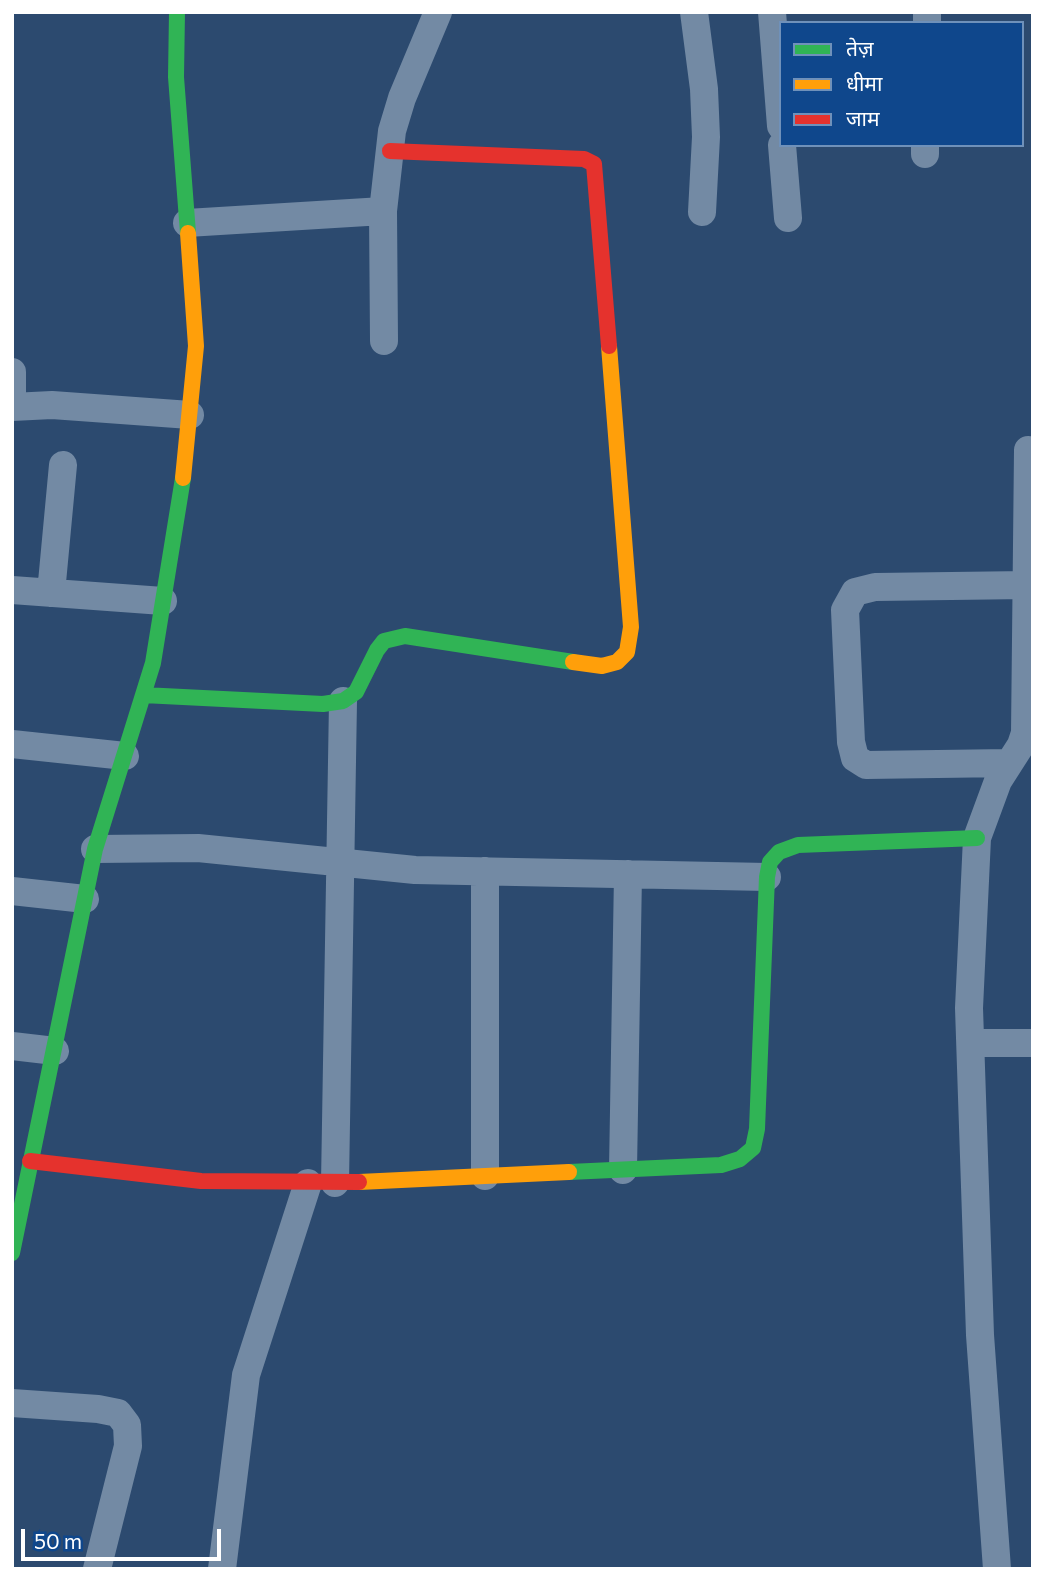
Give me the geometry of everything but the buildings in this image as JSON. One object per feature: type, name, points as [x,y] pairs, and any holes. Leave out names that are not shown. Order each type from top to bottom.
[{"type":"street","points":[[12,1253],[18,1193],[30,1161],[55,1051],[94,849],[153,663],[185,466],[196,346],[176,77],[177,12]]},
{"type":"street","points":[[384,341],[383,211],[393,131],[402,97],[438,12]]},
{"type":"street","points":[[694,12],[704,89],[706,137],[702,212]]},
{"type":"street","points":[[772,12],[779,101]]},
{"type":"street","points":[[782,147],[788,218]]},
{"type":"street","points":[[143,695],[323,704],[343,701],[356,692],[384,641],[405,636],[602,666],[617,662],[627,652],[630,641],[594,164],[584,159],[390,152]]},
{"type":"street","points":[[187,223],[383,211]]},
{"type":"street","points":[[12,372],[12,392]]},
{"type":"street","points":[[12,407],[52,405],[190,415]]},
{"type":"street","points":[[997,1569],[980,1335],[969,1008],[977,838],[987,807],[1025,733],[1028,450]]},
{"type":"street","points":[[51,593],[63,465]]},
{"type":"street","points":[[1009,763],[866,765],[855,758],[851,742],[845,610],[855,592],[876,587],[1027,585]]},
{"type":"street","points":[[12,590],[163,601]]},
{"type":"street","points":[[222,1569],[246,1376],[321,1183],[341,862],[343,701]]},
{"type":"street","points":[[12,744],[125,756]]},
{"type":"street","points":[[30,1161],[201,1181],[321,1183],[721,1166],[740,1159],[752,1148],[757,1129],[767,877],[770,862],[779,852],[798,845],[977,838]]},
{"type":"street","points":[[94,849],[198,848],[415,870],[767,877]]},
{"type":"street","points":[[485,871],[485,1176]]},
{"type":"street","points":[[623,1170],[628,874]]},
{"type":"street","points":[[12,891],[85,899]]},
{"type":"street","points":[[971,1043],[1033,1043]]},
{"type":"street","points":[[12,1046],[55,1051]]},
{"type":"street","points":[[12,1403],[98,1409],[118,1413],[127,1425],[128,1446],[97,1569]]},
{"type":"traffic: fast","points":[[177,12],[176,77],[188,233]]},
{"type":"traffic: fast","points":[[12,1253],[95,849],[153,663],[183,478]]},
{"type":"traffic: fast","points":[[143,695],[323,704],[343,701],[356,692],[384,641],[405,636],[573,662]]},
{"type":"traffic: fast","points":[[569,1172],[721,1165],[740,1159],[753,1148],[757,1129],[767,877],[770,862],[779,852],[798,845],[977,838]]},
{"type":"traffic: slow","points":[[183,478],[196,346],[188,233]]},
{"type":"traffic: slow","points":[[573,662],[602,666],[617,662],[627,652],[631,627],[609,346]]},
{"type":"traffic: slow","points":[[359,1182],[569,1172]]},
{"type":"traffic: jam","points":[[390,151],[584,159],[594,164],[609,346]]},
{"type":"traffic: jam","points":[[30,1161],[201,1181],[359,1182]]}]
